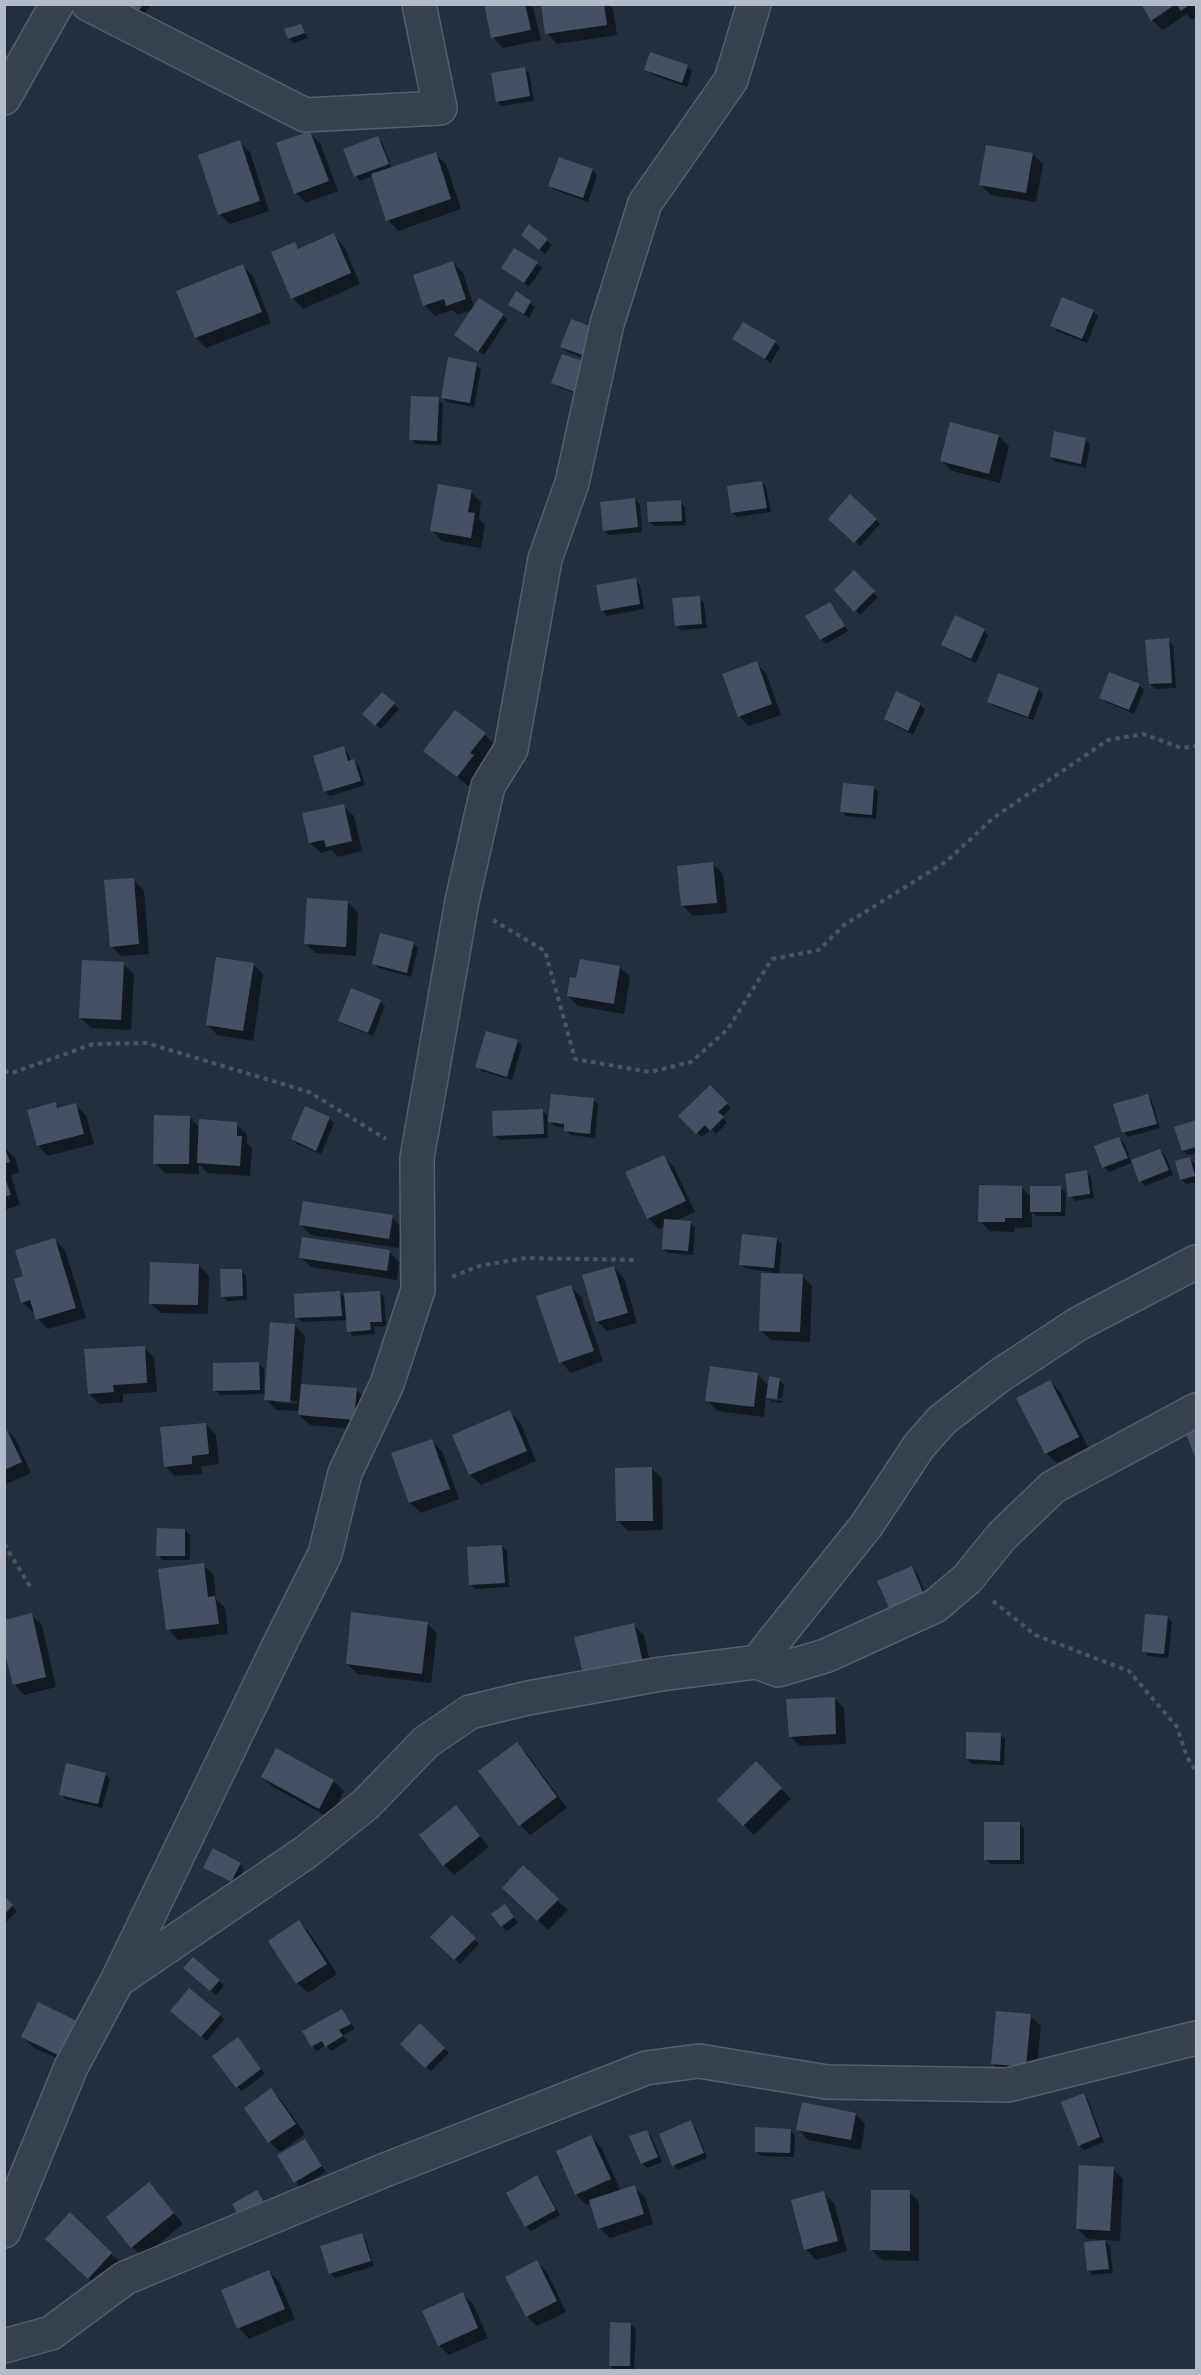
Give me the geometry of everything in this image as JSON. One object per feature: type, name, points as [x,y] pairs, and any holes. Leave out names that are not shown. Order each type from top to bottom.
[{"type":"street","points":[[4,98],[57,4]]},
{"type":"street","points":[[88,4],[305,115],[440,108],[419,4]]},
{"type":"street","points":[[4,2231],[71,2067],[117,1981],[325,1554],[345,1473],[387,1384],[418,1290],[417,1158],[462,901],[488,786],[511,749],[545,559],[572,483],[607,324],[645,202],[731,80],[754,4]]},
{"type":"street","points":[[757,1662],[866,1526],[919,1446],[942,1420],[999,1376],[1078,1324],[1197,1262]]},
{"type":"street","points":[[117,1981],[306,1852],[366,1804],[426,1742],[470,1712],[528,1698],[661,1674],[757,1662],[778,1670],[825,1656],[935,1606],[967,1579],[1002,1536],[1053,1487],[1197,1410]]},
{"type":"street","points":[[4,2346],[51,2333],[125,2278],[380,2172],[646,2068],[699,2061],[827,2082],[1008,2085],[1197,2038]]},
{"type":"path","points":[[462,901],[545,951],[575,1059],[650,1072],[691,1062],[727,1030],[772,959],[819,950],[844,925],[947,861],[993,818],[1108,740],[1143,734],[1182,748],[1197,746]]},
{"type":"path","points":[[4,1071],[12,1073],[93,1044],[147,1043],[309,1092],[417,1158]]},
{"type":"path","points":[[418,1290],[479,1266],[526,1258],[638,1260]]},
{"type":"path","points":[[4,1544],[31,1588]]},
{"type":"path","points":[[967,1579],[1035,1635],[1129,1671],[1177,1727],[1187,1757],[1197,1771]]},
{"type":"building","points":[[111,4],[143,4],[134,19]]},
{"type":"building","points":[[484,4],[525,4],[531,30],[491,38]]},
{"type":"building","points":[[541,4],[604,4],[607,25],[545,34]]},
{"type":"building","points":[[1141,4],[1176,4],[1151,21]]},
{"type":"building","points":[[1176,4],[1190,4],[1181,11]]},
{"type":"building","points":[[301,24],[305,33],[288,39],[284,29]]},
{"type":"building","points":[[650,52],[688,65],[682,83],[644,70]]},
{"type":"building","points":[[525,67],[530,96],[496,102],[491,73]]},
{"type":"building","points":[[310,131],[329,181],[294,194],[276,143]]},
{"type":"building","points":[[378,136],[389,164],[354,177],[343,149]]},
{"type":"building","points":[[240,140],[260,201],[218,215],[198,155]]},
{"type":"building","points":[[986,145],[1033,153],[1026,193],[979,185]]},
{"type":"building","points":[[436,152],[451,199],[386,221],[371,174]]},
{"type":"building","points":[[559,157],[593,169],[583,198],[548,186]]},
{"type":"building","points":[[529,224],[548,239],[539,250],[521,235]]},
{"type":"building","points":[[334,233],[351,273],[291,299],[271,252],[295,242],[298,249]]},
{"type":"building","points":[[514,248],[538,262],[524,283],[501,268]]},
{"type":"building","points":[[453,261],[466,299],[446,306],[444,299],[423,306],[413,275]]},
{"type":"building","points":[[243,264],[262,312],[195,338],[176,291]]},
{"type":"building","points":[[516,291],[531,301],[524,314],[508,305]]},
{"type":"building","points":[[1062,297],[1094,310],[1082,339],[1050,326]]},
{"type":"building","points":[[479,298],[504,314],[478,352],[454,335]]},
{"type":"building","points":[[571,319],[598,329],[588,357],[560,347]]},
{"type":"building","points":[[743,322],[776,341],[765,359],[732,339]]},
{"type":"building","points":[[562,354],[588,363],[577,393],[551,383]]},
{"type":"building","points":[[448,357],[477,363],[470,403],[441,398]]},
{"type":"building","points":[[411,396],[439,397],[437,441],[409,440]]},
{"type":"building","points":[[950,422],[999,435],[989,474],[940,461]]},
{"type":"building","points":[[1054,431],[1086,438],[1081,464],[1050,457]]},
{"type":"building","points":[[762,481],[767,508],[731,513],[727,486]]},
{"type":"building","points":[[438,484],[472,490],[468,512],[475,513],[471,538],[430,531]]},
{"type":"building","points":[[850,494],[877,519],[854,543],[828,519]]},
{"type":"building","points":[[635,498],[638,527],[603,531],[600,502]]},
{"type":"building","points":[[681,500],[682,521],[648,522],[647,502]]},
{"type":"building","points":[[854,570],[875,591],[854,612],[834,590]]},
{"type":"building","points":[[636,578],[640,604],[601,611],[596,585]]},
{"type":"building","points":[[700,596],[702,624],[675,626],[672,598]]},
{"type":"building","points":[[830,602],[845,626],[820,640],[805,616]]},
{"type":"building","points":[[955,615],[985,629],[971,659],[941,645]]},
{"type":"building","points":[[1169,638],[1172,683],[1149,684],[1145,640]]},
{"type":"building","points":[[757,661],[772,704],[738,717],[722,674]]},
{"type":"building","points":[[1109,672],[1140,684],[1129,710],[1099,698]]},
{"type":"building","points":[[998,673],[1039,688],[1028,717],[987,702]]},
{"type":"building","points":[[896,691],[921,703],[908,731],[884,719]]},
{"type":"building","points":[[382,692],[395,703],[375,726],[362,714]]},
{"type":"building","points":[[455,710],[486,733],[470,753],[474,755],[457,777],[423,751]]},
{"type":"building","points":[[344,746],[348,761],[354,759],[361,781],[324,792],[313,756]]},
{"type":"building","points":[[843,783],[874,786],[872,815],[840,812]]},
{"type":"building","points":[[344,804],[352,841],[326,847],[324,840],[309,843],[302,813]]},
{"type":"building","points":[[713,862],[717,903],[681,906],[677,866]]},
{"type":"building","points":[[134,878],[139,944],[110,947],[104,880]]},
{"type":"building","points":[[307,898],[348,901],[346,947],[304,944]]},
{"type":"building","points":[[380,933],[414,942],[407,973],[372,964]]},
{"type":"building","points":[[216,957],[254,963],[243,1031],[206,1025]]},
{"type":"building","points":[[580,959],[620,966],[614,1004],[567,996],[570,977],[576,978]]},
{"type":"building","points":[[82,960],[124,962],[121,1020],[79,1018]]},
{"type":"building","points":[[351,988],[381,1000],[368,1033],[338,1021]]},
{"type":"building","points":[[486,1031],[518,1040],[507,1077],[475,1067]]},
{"type":"building","points":[[710,1085],[728,1103],[718,1112],[724,1117],[710,1131],[705,1125],[696,1134],[678,1116]]},
{"type":"building","points":[[551,1094],[594,1098],[590,1134],[564,1131],[564,1124],[548,1122]]},
{"type":"building","points":[[1148,1094],[1157,1124],[1122,1133],[1113,1104]]},
{"type":"building","points":[[56,1102],[57,1108],[76,1103],[84,1134],[37,1146],[27,1110]]},
{"type":"building","points":[[305,1106],[330,1117],[316,1151],[291,1139]]},
{"type":"building","points":[[543,1109],[544,1134],[493,1136],[492,1111]]},
{"type":"building","points":[[154,1115],[190,1116],[189,1164],[153,1164]]},
{"type":"building","points":[[199,1119],[237,1122],[237,1136],[242,1136],[240,1166],[197,1163]]},
{"type":"building","points":[[1196,1120],[1196,1147],[1182,1151],[1174,1127]]},
{"type":"building","points":[[1119,1137],[1128,1158],[1102,1168],[1094,1146]]},
{"type":"building","points":[[4,1145],[10,1162],[4,1164]]},
{"type":"building","points":[[1160,1149],[1169,1170],[1139,1182],[1131,1160]]},
{"type":"building","points":[[664,1155],[686,1201],[647,1219],[625,1172]]},
{"type":"building","points":[[1190,1157],[1195,1176],[1180,1180],[1175,1161]]},
{"type":"building","points":[[1087,1170],[1090,1194],[1068,1197],[1065,1174]]},
{"type":"building","points":[[4,1175],[11,1195],[4,1197]]},
{"type":"building","points":[[979,1185],[1022,1186],[1022,1218],[1005,1218],[1005,1222],[978,1222]]},
{"type":"building","points":[[1030,1186],[1061,1186],[1061,1212],[1030,1212]]},
{"type":"building","points":[[303,1201],[393,1215],[389,1239],[299,1225]]},
{"type":"building","points":[[664,1219],[691,1221],[688,1251],[662,1249]]},
{"type":"building","points":[[742,1234],[777,1238],[774,1268],[739,1265]]},
{"type":"building","points":[[302,1237],[390,1250],[387,1271],[299,1258]]},
{"type":"building","points":[[55,1238],[76,1308],[36,1320],[30,1300],[21,1303],[14,1279],[23,1276],[15,1250]]},
{"type":"building","points":[[150,1262],[199,1264],[198,1305],[149,1304]]},
{"type":"building","points":[[614,1266],[628,1313],[596,1322],[582,1275]]},
{"type":"building","points":[[220,1269],[242,1269],[243,1296],[221,1297]]},
{"type":"building","points":[[761,1273],[803,1274],[800,1332],[759,1331]]},
{"type":"building","points":[[571,1285],[594,1351],[559,1363],[536,1296]]},
{"type":"building","points":[[340,1291],[342,1316],[295,1318],[294,1294]]},
{"type":"building","points":[[380,1291],[382,1322],[370,1322],[371,1330],[347,1332],[344,1293]]},
{"type":"building","points":[[270,1322],[295,1324],[290,1402],[264,1400]]},
{"type":"building","points":[[145,1346],[147,1383],[113,1385],[114,1392],[88,1394],[84,1349]]},
{"type":"building","points":[[259,1362],[260,1390],[213,1391],[213,1363]]},
{"type":"building","points":[[710,1366],[758,1373],[754,1407],[705,1401]]},
{"type":"building","points":[[769,1376],[780,1378],[777,1399],[766,1398]]},
{"type":"building","points":[[1050,1380],[1079,1437],[1045,1454],[1016,1398]]},
{"type":"building","points":[[301,1384],[357,1388],[354,1420],[298,1415]]},
{"type":"building","points":[[510,1410],[527,1451],[469,1475],[452,1435]]},
{"type":"building","points":[[206,1423],[209,1454],[192,1456],[192,1464],[164,1467],[160,1427]]},
{"type":"building","points":[[4,1424],[22,1462],[4,1470]]},
{"type":"building","points":[[1196,1427],[1196,1460],[1185,1431]]},
{"type":"building","points":[[432,1439],[450,1489],[409,1503],[391,1453]]},
{"type":"building","points":[[652,1467],[653,1521],[616,1521],[615,1468]]},
{"type":"building","points":[[157,1528],[185,1529],[185,1556],[156,1556]]},
{"type":"building","points":[[502,1545],[505,1583],[469,1585],[467,1547]]},
{"type":"building","points":[[204,1563],[208,1597],[215,1596],[219,1624],[166,1630],[158,1569]]},
{"type":"building","points":[[912,1566],[924,1595],[890,1610],[877,1581]]},
{"type":"building","points":[[351,1612],[428,1622],[422,1674],[346,1664]]},
{"type":"building","points":[[32,1613],[46,1677],[13,1685],[4,1650],[4,1620]]},
{"type":"building","points":[[1145,1614],[1168,1616],[1164,1654],[1142,1652]]},
{"type":"building","points":[[634,1623],[644,1668],[585,1682],[574,1637]]},
{"type":"building","points":[[835,1697],[836,1734],[789,1737],[786,1699]]},
{"type":"building","points":[[966,1732],[1001,1733],[1000,1761],[966,1759]]},
{"type":"building","points":[[517,1742],[557,1797],[519,1826],[478,1771]]},
{"type":"building","points":[[276,1748],[334,1780],[319,1809],[261,1777]]},
{"type":"building","points":[[756,1761],[782,1788],[743,1826],[717,1800]]},
{"type":"building","points":[[66,1763],[106,1773],[98,1804],[59,1795]]},
{"type":"building","points":[[456,1805],[480,1836],[443,1866],[419,1835]]},
{"type":"building","points":[[984,1822],[1020,1822],[1020,1860],[984,1860]]},
{"type":"building","points":[[213,1848],[241,1863],[231,1882],[203,1868]]},
{"type":"building","points":[[523,1865],[559,1899],[537,1921],[502,1888]]},
{"type":"building","points":[[4,1896],[13,1905],[4,1915]]},
{"type":"building","points":[[505,1904],[514,1917],[501,1927],[491,1914]]},
{"type":"building","points":[[452,1915],[476,1938],[454,1960],[430,1937]]},
{"type":"building","points":[[299,1920],[327,1964],[296,1984],[268,1941]]},
{"type":"building","points":[[193,1957],[220,1980],[210,1991],[183,1968]]},
{"type":"building","points":[[189,1988],[221,2014],[201,2037],[170,2011]]},
{"type":"building","points":[[38,2002],[79,2022],[62,2057],[21,2037]]},
{"type":"building","points":[[342,2009],[351,2024],[339,2030],[343,2036],[325,2047],[322,2041],[311,2047],[302,2031]]},
{"type":"building","points":[[996,2011],[1031,2014],[1026,2067],[991,2064]]},
{"type":"building","points":[[420,2023],[445,2048],[425,2068],[400,2044]]},
{"type":"building","points":[[238,2037],[261,2069],[236,2088],[212,2056]]},
{"type":"building","points":[[271,2088],[296,2124],[268,2143],[244,2108]]},
{"type":"building","points":[[1084,2093],[1100,2137],[1078,2146],[1061,2102]]},
{"type":"building","points":[[802,2102],[856,2113],[851,2140],[796,2130]]},
{"type":"building","points":[[691,2120],[704,2153],[672,2166],[659,2134]]},
{"type":"building","points":[[755,2127],[791,2129],[790,2153],[755,2152]]},
{"type":"building","points":[[647,2130],[658,2157],[641,2164],[629,2136]]},
{"type":"building","points":[[591,2135],[611,2179],[575,2195],[556,2151]]},
{"type":"building","points":[[305,2139],[322,2166],[294,2183],[277,2155]]},
{"type":"building","points":[[1079,2165],[1114,2167],[1110,2231],[1076,2229]]},
{"type":"building","points":[[537,2175],[556,2210],[525,2227],[506,2193]]},
{"type":"building","points":[[149,2182],[174,2213],[131,2248],[106,2217]]},
{"type":"building","points":[[635,2185],[644,2214],[598,2229],[589,2200]]},
{"type":"building","points":[[257,2190],[268,2209],[242,2223],[232,2204]]},
{"type":"building","points":[[871,2190],[910,2190],[910,2251],[870,2250]]},
{"type":"building","points":[[824,2191],[838,2241],[804,2250],[791,2200]]},
{"type":"building","points":[[70,2212],[112,2253],[88,2279],[45,2239]]},
{"type":"building","points":[[362,2233],[371,2261],[329,2274],[320,2246]]},
{"type":"building","points":[[1105,2240],[1109,2269],[1087,2271],[1084,2242]]},
{"type":"building","points":[[537,2260],[557,2301],[526,2317],[505,2277]]},
{"type":"building","points":[[269,2270],[285,2309],[237,2329],[221,2290]]},
{"type":"building","points":[[463,2292],[478,2328],[438,2346],[422,2311]]},
{"type":"building","points":[[610,2322],[631,2323],[630,2366],[609,2366]]}]
